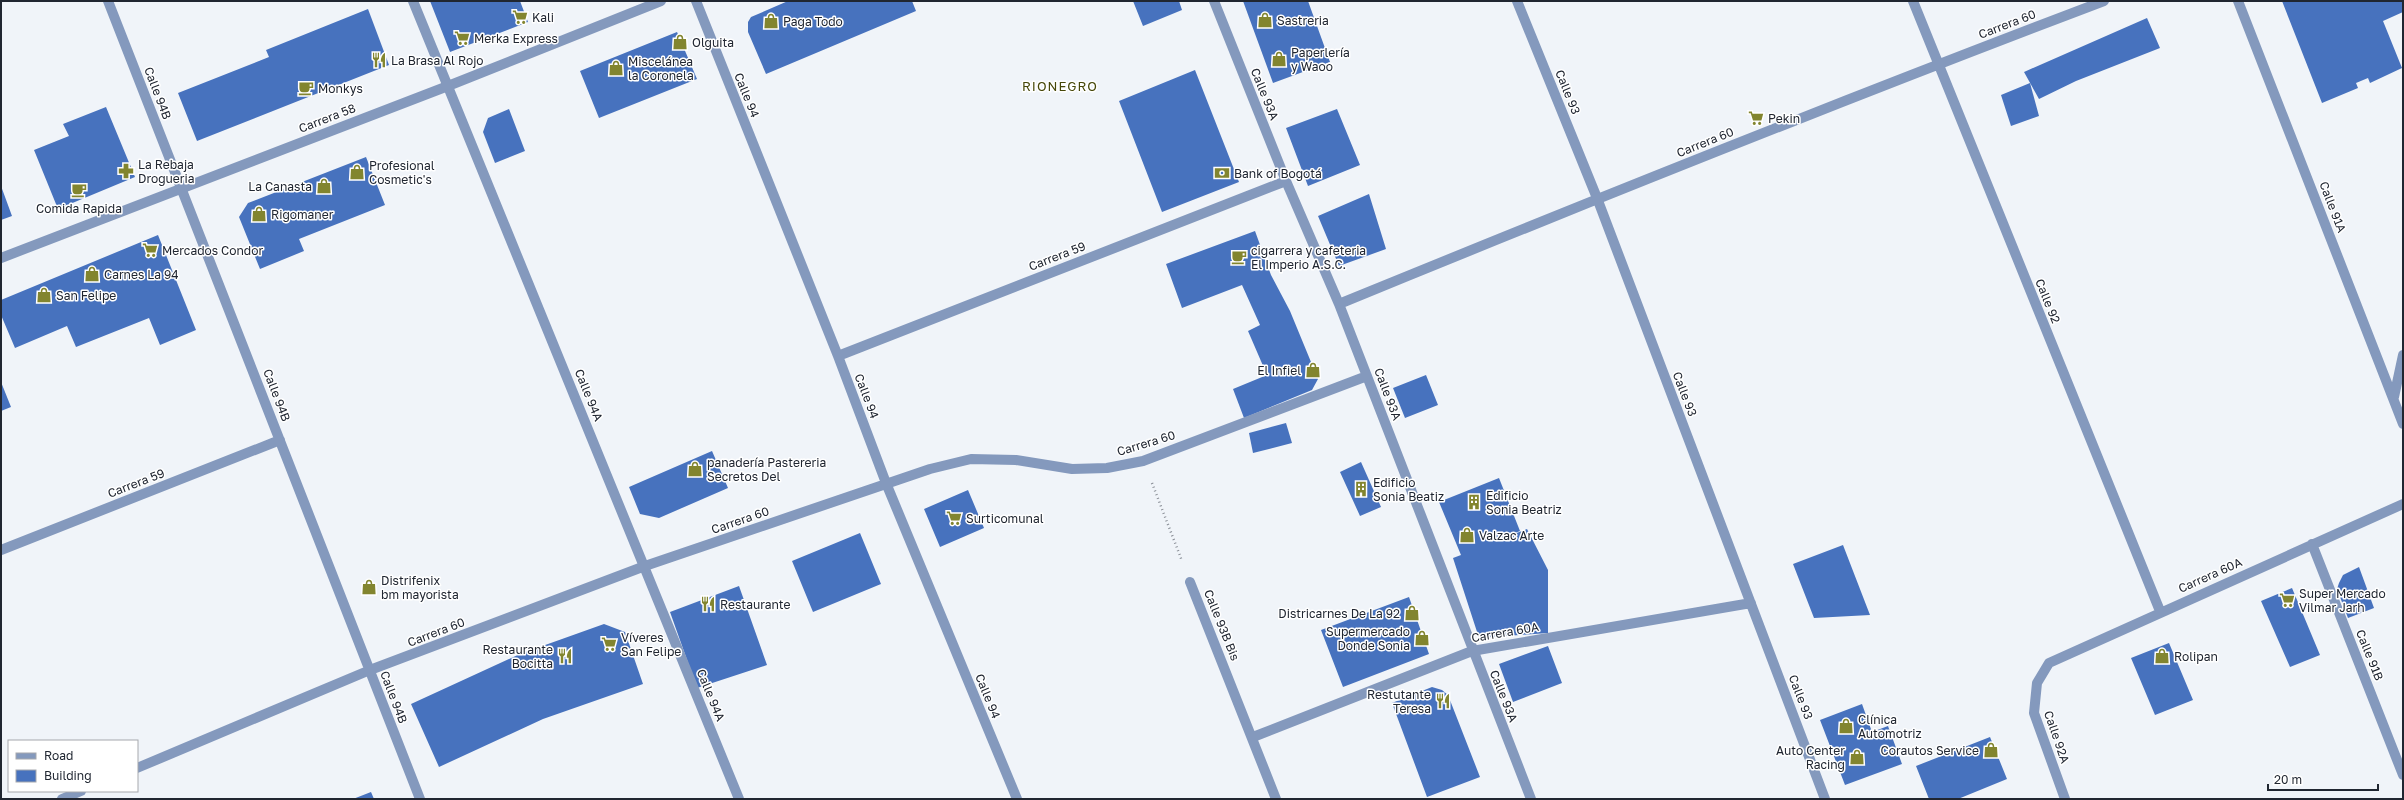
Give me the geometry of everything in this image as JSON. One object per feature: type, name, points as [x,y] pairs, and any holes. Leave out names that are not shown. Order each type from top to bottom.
[{"type":"street","name":"Calle 94B","points":[[108,1],[420,799]]},
{"type":"street","name":"Calle 94A","points":[[413,1],[739,799]]},
{"type":"street","name":"Carrera 58","points":[[1,258],[448,86],[661,1]]},
{"type":"street","name":"Calle 94","points":[[696,1],[838,356],[886,483],[1017,799]]},
{"type":"street","name":"Calle 93A","points":[[1214,1],[1286,181],[1339,304],[1472,651],[1531,799]]},
{"type":"street","name":"Calle 93","points":[[1517,1],[1597,198],[1825,799]]},
{"type":"street","name":"Calle 92","points":[[1913,1],[2160,611]]},
{"type":"street","name":"Carrera 60","points":[[1339,304],[1597,198],[1938,63],[2104,1]]},
{"type":"street","name":"Calle 91A","points":[[2238,1],[2403,424]]},
{"type":"street","name":"Carrera 59","points":[[838,356],[1286,181]]},
{"type":"street","points":[[2394,398],[2403,355]]},
{"type":"street","name":"Carrera 60","points":[[138,768],[370,670],[645,566],[886,483],[930,469],[972,459],[1016,460],[1072,469],[1107,468],[1143,461],[1367,376]]},
{"type":"street","name":"Carrera 59","points":[[1,550],[280,440]]},
{"type":"street","name":"Carrera 60A","points":[[2037,683],[2049,663],[2160,611],[2403,504]]},
{"type":"street","name":"Calle 91B","points":[[2312,544],[2403,775]]},
{"type":"street","name":"Calle 93B Bis","points":[[1190,582],[1253,737],[1276,799]]},
{"type":"street","name":"Carrera 60A","points":[[1253,737],[1472,651],[1751,603]]},
{"type":"street","name":"Calle 92A","points":[[2037,683],[2034,713],[2065,799]]},
{"type":"street","points":[[62,799],[79,792]]},
{"type":"path","name":"Calle 93B Bis","points":[[1143,461],[1190,582]]},
{"type":"building","points":[[430,1],[520,1],[528,22],[450,52]]},
{"type":"building","points":[[788,1],[912,1],[916,11],[766,74],[748,32],[748,22],[751,17]]},
{"type":"building","points":[[1133,1],[1179,1],[1182,10],[1143,26]]},
{"type":"building","points":[[1243,1],[1308,1],[1330,62],[1273,83]]},
{"type":"building","points":[[2282,1],[2403,1],[2403,12],[2383,21],[2402,68],[2370,83],[2368,78],[2356,83],[2358,88],[2322,103]]},
{"type":"building","points":[[368,9],[389,65],[197,141],[178,93],[269,57],[266,50]]},
{"type":"building","points":[[2147,18],[2160,48],[2076,81],[2039,99],[2024,72]]},
{"type":"building","points":[[677,32],[697,79],[599,118],[580,71]]},
{"type":"building","points":[[1195,70],[1239,182],[1162,212],[1119,101]]},
{"type":"building","points":[[2030,83],[2039,116],[2011,126],[2001,95]]},
{"type":"building","points":[[106,107],[135,177],[58,209],[34,150],[69,136],[63,124]]},
{"type":"building","points":[[509,109],[525,151],[495,163],[483,132],[488,118]]},
{"type":"building","points":[[1337,109],[1360,165],[1308,186],[1286,128]]},
{"type":"building","points":[[366,157],[385,205],[299,239],[304,251],[260,269],[239,217],[248,203]]},
{"type":"building","points":[[1,186],[12,216],[1,220]]},
{"type":"building","points":[[1369,194],[1386,249],[1339,266],[1318,216]]},
{"type":"building","points":[[1255,231],[1271,275],[1290,311],[1318,379],[1312,390],[1244,418],[1233,389],[1267,375],[1248,331],[1260,325],[1242,285],[1182,308],[1166,264]]},
{"type":"building","points":[[158,235],[196,330],[160,345],[149,318],[76,347],[67,326],[15,348],[1,315],[1,300]]},
{"type":"building","points":[[1426,375],[1438,405],[1405,418],[1393,388]]},
{"type":"building","points":[[1,382],[11,407],[1,411]]},
{"type":"building","points":[[1286,423],[1292,443],[1253,453],[1249,433]]},
{"type":"building","name":"panadería Pastereria Secretos Del","points":[[712,451],[728,488],[659,518],[640,514],[629,487]]},
{"type":"building","name":"Edificio Sonia Beatiz","points":[[1361,462],[1381,507],[1360,516],[1340,472]]},
{"type":"building","points":[[1499,478],[1520,531],[1498,540],[1527,529],[1548,570],[1548,633],[1479,638],[1453,558],[1461,555],[1439,502]]},
{"type":"building","name":"Surticomunal","points":[[968,490],[984,528],[940,547],[924,509]]},
{"type":"building","points":[[860,533],[881,584],[813,612],[792,561]]},
{"type":"building","points":[[1843,545],[1870,615],[1814,618],[1793,564]]},
{"type":"building","points":[[2359,567],[2374,608],[2348,618],[2337,589],[2343,575]]},
{"type":"building","points":[[739,586],[767,665],[697,688],[670,612]]},
{"type":"building","points":[[2292,588],[2320,655],[2290,667],[2261,601]]},
{"type":"building","points":[[1409,597],[1429,654],[1343,687],[1321,630]]},
{"type":"building","points":[[604,624],[625,632],[643,684],[543,719],[439,767],[411,704],[520,654]]},
{"type":"building","points":[[2169,643],[2193,700],[2155,715],[2131,658]]},
{"type":"building","points":[[1548,646],[1562,683],[1513,702],[1499,664]]},
{"type":"building","points":[[1432,687],[1442,690],[1448,695],[1480,777],[1427,797],[1392,703]]},
{"type":"building","points":[[1862,704],[1872,732],[1888,726],[1902,764],[1845,785],[1820,720]]},
{"type":"building","points":[[1990,737],[2007,779],[1958,799],[1929,799],[1916,766]]},
{"type":"building","points":[[371,792],[374,799],[353,799]]},
{"type":"place","name":"Kali","points":[[520,17]]},
{"type":"place","name":"Sastreria","points":[[1265,20]]},
{"type":"place","name":"Paga Todo","points":[[771,21]]},
{"type":"place","name":"Merka Express","points":[[462,38]]},
{"type":"place","name":"Olguita","points":[[680,42]]},
{"type":"place","name":"Paperlería y Waoo","points":[[1279,59]]},
{"type":"place","name":"La Brasa Al Rojo","points":[[379,60]]},
{"type":"place","name":"Miscelánea la Coronela","points":[[616,68]]},
{"type":"place","name":"Monkys","points":[[306,88]]},
{"type":"place","name":"Pekin","points":[[1756,118]]},
{"type":"place","name":"La Rebaja Drogueria","points":[[126,171]]},
{"type":"place","name":"Profesional Cosmetic's","points":[[357,172]]},
{"type":"place","name":"Bank of Bogotá","points":[[1222,173]]},
{"type":"place","name":"La Canasta","points":[[324,186]]},
{"type":"place","name":"Comida Rapida","points":[[79,190]]},
{"type":"place","name":"Rigomaner","points":[[259,214]]},
{"type":"place","name":"Mercados Condor","points":[[150,250]]},
{"type":"place","name":"cigarrera y cafeteria El Imperio A.S.C.","points":[[1239,257]]},
{"type":"place","name":"Carnes La 94","points":[[92,274]]},
{"type":"place","name":"San Felipe","points":[[44,295]]},
{"type":"place","name":"El Infiel","points":[[1313,370]]},
{"type":"place","name":"panadería Pastereria Secretos Del","points":[[695,469]]},
{"type":"place","name":"Edificio Sonia Beatiz","points":[[1361,489]]},
{"type":"place","name":"Edificio Sonia Beatriz","points":[[1474,502]]},
{"type":"place","name":"Surticomunal","points":[[954,518]]},
{"type":"place","name":"Valzac Arte","points":[[1467,535]]},
{"type":"place","name":"Distrifenix bm mayorista","points":[[369,587]]},
{"type":"place","name":"Super Mercado Vilmar Jarh","points":[[2287,600]]},
{"type":"place","name":"Restaurante","points":[[708,604]]},
{"type":"place","name":"Districarnes De La 92","points":[[1412,613]]},
{"type":"place","name":"Supermercado Donde Sonia","points":[[1422,638]]},
{"type":"place","name":"Víveres San Felipe","points":[[609,644]]},
{"type":"place","name":"Restaurante Bocitta","points":[[565,656]]},
{"type":"place","name":"Rolipan","points":[[2162,656]]},
{"type":"place","name":"Restutante Teresa","points":[[1443,701]]},
{"type":"place","name":"Clínica Automotriz","points":[[1846,726]]},
{"type":"place","name":"Corautos Service","points":[[1991,750]]},
{"type":"place","name":"Auto Center Racing","points":[[1857,757]]},
{"type":"district","name":"RIONEGRO","points":[[1060,86]]}]
